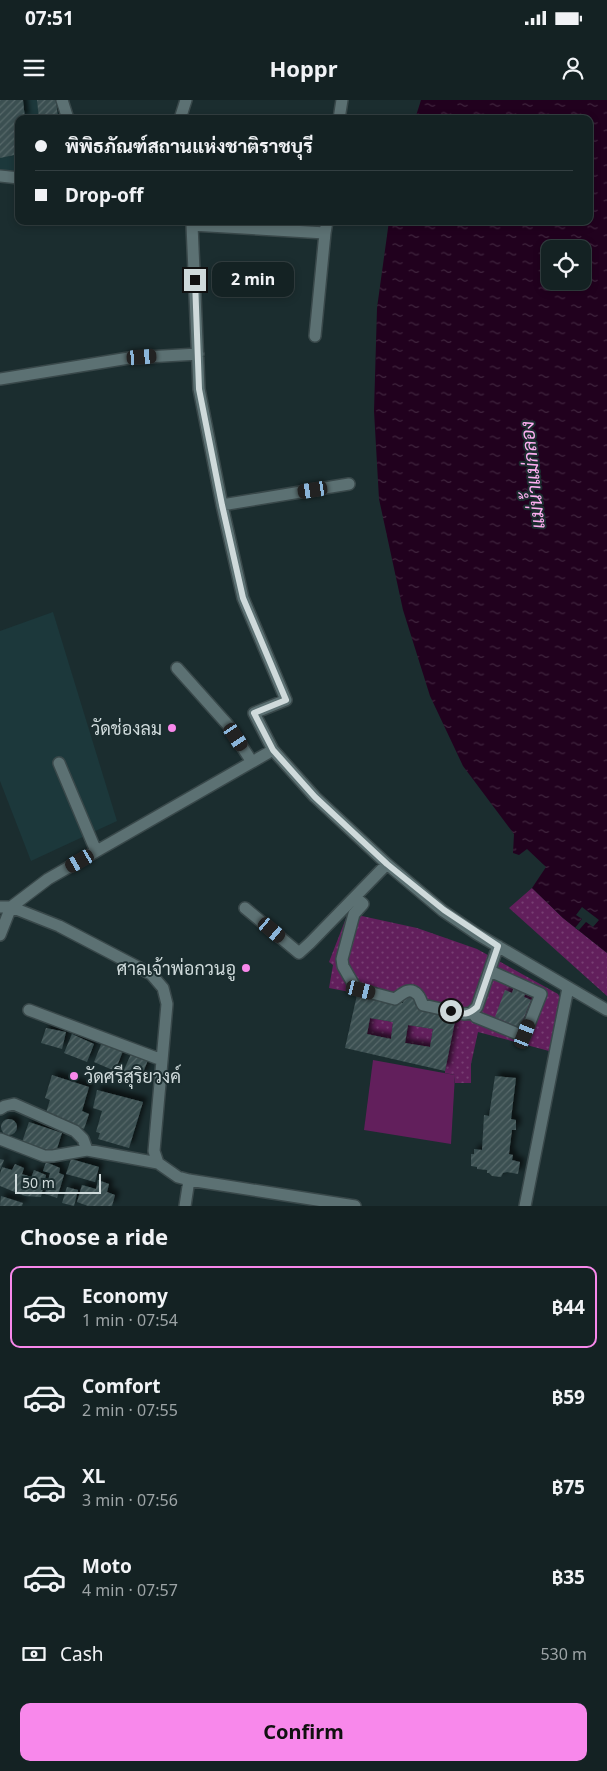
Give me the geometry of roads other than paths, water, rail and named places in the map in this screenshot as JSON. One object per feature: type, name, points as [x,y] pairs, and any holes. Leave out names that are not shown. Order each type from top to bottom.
[{"type":"street","points":[[62,100],[67,115]]},
{"type":"street","points":[[181,115],[186,100]]},
{"type":"street","points":[[340,115],[342,100]]},
{"type":"street","points":[[0,176],[15,178]]},
{"type":"street","points":[[188,225],[199,389],[222,505],[243,598],[286,700],[254,713],[273,750],[315,797],[387,864],[444,910],[498,946],[607,1010]]},
{"type":"street","points":[[257,225],[326,227],[315,336]]},
{"type":"street","points":[[0,378],[129,358],[198,354]]},
{"type":"street","points":[[222,505],[349,484]]},
{"type":"street","points":[[177,668],[228,725],[252,762]]},
{"type":"street","points":[[0,934],[6,907],[48,879],[273,750]]},
{"type":"street","points":[[59,764],[96,851]]},
{"type":"street","points":[[245,908],[299,953],[387,864]]},
{"type":"street","points":[[355,897],[363,904],[354,914],[342,959],[343,966],[355,987],[361,990],[394,998],[402,992],[412,992],[418,995],[424,1005],[464,1014],[472,1012],[477,1007],[498,946]]},
{"type":"street","points":[[6,907],[59,926],[151,974],[163,988],[167,1004],[154,1151],[158,1163]]},
{"type":"street","points":[[472,1012],[476,1016],[518,1034],[525,1034],[541,994],[490,971]]},
{"type":"street","points":[[525,1206],[568,988]]},
{"type":"street","points":[[29,1010],[162,1060]]},
{"type":"street","points":[[0,1109],[14,1104],[75,1131],[83,1139],[87,1150]]},
{"type":"street","points":[[0,1139],[44,1156],[87,1150],[158,1163],[178,1177],[189,1180],[356,1206]]},
{"type":"street","points":[[184,1206],[189,1180]]},
{"type":"water","name":"แม่น้ำแม่กลอง","points":[[421,100],[607,100],[607,953],[563,918],[532,888],[546,867],[527,849],[519,855],[513,853],[514,834],[463,766],[430,696],[403,610],[379,499],[374,411],[377,308],[388,225],[593,225],[593,115],[416,115]]},
{"type":"place","name":"วัดช่องลม","points":[[172,728]]},
{"type":"place","name":"ศาลเจ้าพ่อกวนอู","points":[[246,968]]},
{"type":"place","name":"วัดศรีสุริยวงค์","points":[[74,1076]]}]
